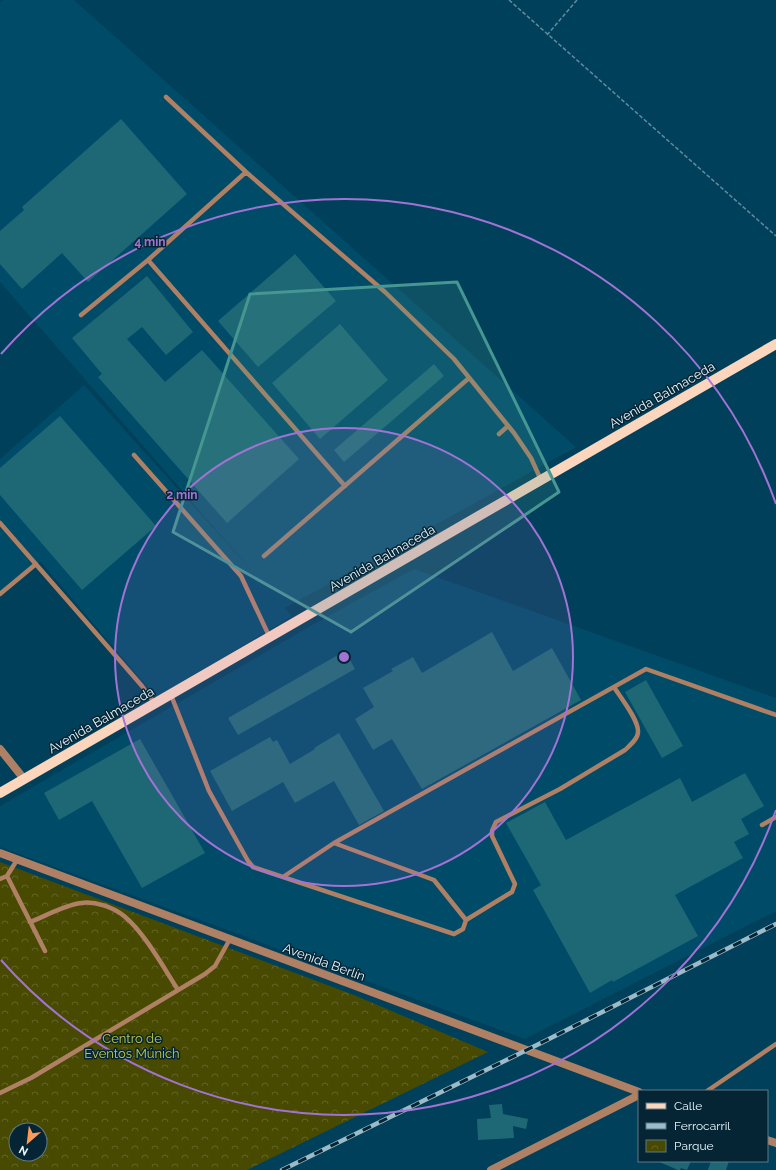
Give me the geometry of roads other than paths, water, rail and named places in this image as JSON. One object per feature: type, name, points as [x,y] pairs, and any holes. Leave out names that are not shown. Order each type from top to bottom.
[{"type":"main road","name":"Avenida Balmaceda","points":[[0,793],[776,344]]},
{"type":"street","points":[[0,749],[24,779]]},
{"type":"street","name":"Avenida Berlín","points":[[0,854],[638,1092]]},
{"type":"street","points":[[490,1170],[638,1096]]},
{"type":"lane","points":[[166,97],[246,172],[384,292],[454,359],[508,426],[531,458],[541,480]]},
{"type":"lane","points":[[81,315],[148,260],[246,172]]},
{"type":"lane","points":[[148,260],[345,486]]},
{"type":"lane","points":[[264,556],[469,378]]},
{"type":"lane","points":[[499,434],[508,426]]},
{"type":"lane","points":[[134,455],[241,576],[270,638]]},
{"type":"lane","points":[[0,523],[156,704]]},
{"type":"lane","points":[[0,594],[36,564]]},
{"type":"lane","points":[[283,877],[334,843],[646,669],[776,715]]},
{"type":"lane","points":[[170,695],[209,791],[248,861],[254,867],[454,934],[463,929],[466,920],[512,892],[515,884],[492,836],[492,830],[496,822],[560,789],[625,750],[634,742],[638,733],[637,724],[614,687]]},
{"type":"lane","points":[[762,824],[776,817]]},
{"type":"lane","points":[[334,843],[434,880],[466,920]]},
{"type":"lane","points":[[0,879],[7,876],[17,860]]},
{"type":"lane","points":[[7,876],[45,951]]},
{"type":"lane","points":[[30,922],[69,906],[82,903],[91,902],[118,911],[135,926],[178,990]]},
{"type":"lane","points":[[0,1093],[31,1078],[211,970],[218,961],[230,939]]},
{"type":"lane","points":[[708,1090],[776,1044]]},
{"type":"railway","points":[[282,1170],[545,1041],[776,924]]},
{"type":"park label","name":"Centro de Eventos Múnich","points":[[132,1046]]}]
